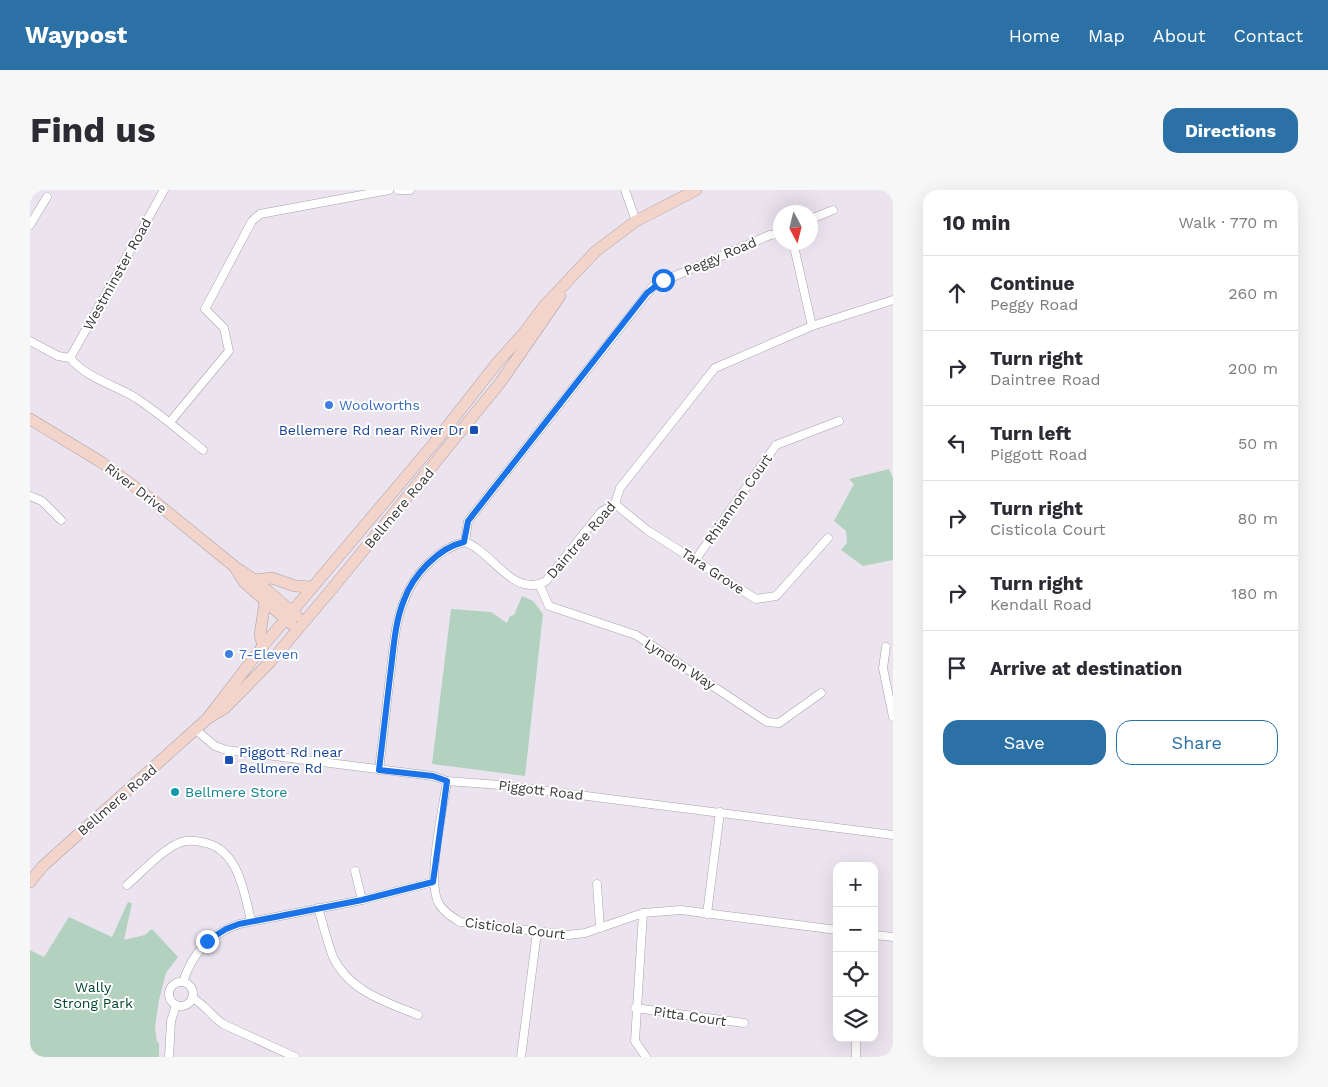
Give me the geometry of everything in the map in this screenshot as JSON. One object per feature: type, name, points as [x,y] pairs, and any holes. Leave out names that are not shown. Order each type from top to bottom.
[{"type":"street","name":"Westminster Road","points":[[70,358],[164,190]]},
{"type":"street","points":[[170,422],[229,351],[224,328],[205,309],[252,221],[260,214],[390,190]]},
{"type":"street","points":[[398,190],[410,190]]},
{"type":"street","points":[[625,190],[636,221]]},
{"type":"street","name":"Bellmere Road","points":[[30,882],[43,866],[207,719],[263,646],[434,443],[544,306],[596,251],[636,221],[696,190]]},
{"type":"street","points":[[30,225],[46,197]]},
{"type":"street","points":[[818,215],[833,210]]},
{"type":"street","name":"Peggy Road","points":[[464,542],[468,521],[654,285],[773,235]]},
{"type":"street","points":[[795,250],[812,326]]},
{"type":"street","name":"Bellmere Road","points":[[207,719],[225,708],[271,661],[301,626],[500,383],[552,311],[570,279]]},
{"type":"street","name":"Daintree Road","points":[[464,542],[477,548],[513,580],[526,585],[540,584],[546,581],[602,512],[615,504],[620,488],[715,368],[812,326],[893,300]]},
{"type":"street","points":[[30,342],[58,356],[70,358],[77,367],[134,397],[170,422],[203,450]]},
{"type":"street","name":"River Drive","points":[[30,419],[101,462],[154,500],[235,568],[256,580],[289,616],[301,626]]},
{"type":"street","name":"Rhiannon Court","points":[[696,559],[776,445],[839,420]]},
{"type":"street","points":[[30,496],[42,502],[61,520]]},
{"type":"street","name":"Tara Grove","points":[[615,504],[647,530],[696,559],[756,599],[776,596],[828,538]]},
{"type":"street","points":[[379,770],[396,623],[404,599],[417,577],[435,558],[448,547],[464,542]]},
{"type":"street","name":"River Drive","points":[[235,568],[244,582],[265,602],[289,616]]},
{"type":"street","points":[[256,580],[272,578],[295,586],[312,587]]},
{"type":"street","name":"Lyndon Way","points":[[540,584],[549,606],[636,636],[767,722],[779,722],[821,693]]},
{"type":"street","points":[[263,646],[260,635],[265,602]]},
{"type":"street","points":[[886,647],[883,668],[893,717]]},
{"type":"street","name":"Piggott Road","points":[[196,730],[216,746],[226,750],[433,776],[447,781],[500,785],[893,835]]},
{"type":"street","name":"Cisticola Court","points":[[447,781],[433,882],[439,904],[449,915],[460,922],[568,936],[600,928],[643,913],[682,910],[833,930]]},
{"type":"street","points":[[707,914],[720,812]]},
{"type":"street","points":[[127,885],[174,845],[191,840],[210,843],[227,855],[240,875],[251,922]]},
{"type":"street","points":[[355,871],[362,900]]},
{"type":"street","points":[[183,982],[192,960],[207,941],[226,929],[251,922],[362,900],[433,882]]},
{"type":"street","points":[[597,884],[600,928]]},
{"type":"street","points":[[318,908],[334,958],[348,978],[368,994],[418,1015]]},
{"type":"street","points":[[643,913],[635,1008],[635,1041],[646,1057]]},
{"type":"street","points":[[521,1057],[537,932]]},
{"type":"street","points":[[878,935],[893,937]]},
{"type":"street","points":[[183,982],[192,989],[192,998],[186,1005],[176,1005],[171,1000],[170,991],[173,985],[183,982]]},
{"type":"street","points":[[192,998],[204,1004],[214,1018],[228,1027],[294,1057]]},
{"type":"street","points":[[169,1057],[171,1021],[176,1005]]},
{"type":"street","name":"Pitta Court","points":[[635,1008],[744,1023]]},
{"type":"street","points":[[856,1042],[856,1057]]},
{"type":"green space","points":[[889,469],[893,478],[893,560],[863,566],[841,550],[847,543],[846,531],[834,521],[854,484],[849,479]]},
{"type":"green space","points":[[522,596],[533,601],[543,614],[525,776],[432,764],[451,609],[491,612],[507,623],[510,616],[514,615]]},
{"type":"green space","name":"Wally Strong Park","points":[[128,902],[132,903],[124,940],[145,935],[152,929],[178,957],[166,973],[159,1000],[155,1027],[157,1042],[159,1043],[159,1057],[30,1057],[30,950],[44,957],[69,917],[112,937]]},
{"type":"place","name":"Woolworths","points":[[329,405]]},
{"type":"place","name":"Bellemere Rd near River Dr","points":[[474,430]]},
{"type":"place","name":"7-Eleven","points":[[229,654]]},
{"type":"place","name":"Piggott Rd near Bellmere Rd","points":[[229,760]]},
{"type":"place","name":"Bellmere Store","points":[[175,792]]},
{"type":"route","points":[[207,941],[226,929],[239,924],[362,900],[433,882],[447,781],[433,776],[379,770],[396,623],[404,599],[417,577],[435,558],[448,547],[464,542],[468,521],[647,293],[654,285],[663,280]]}]
